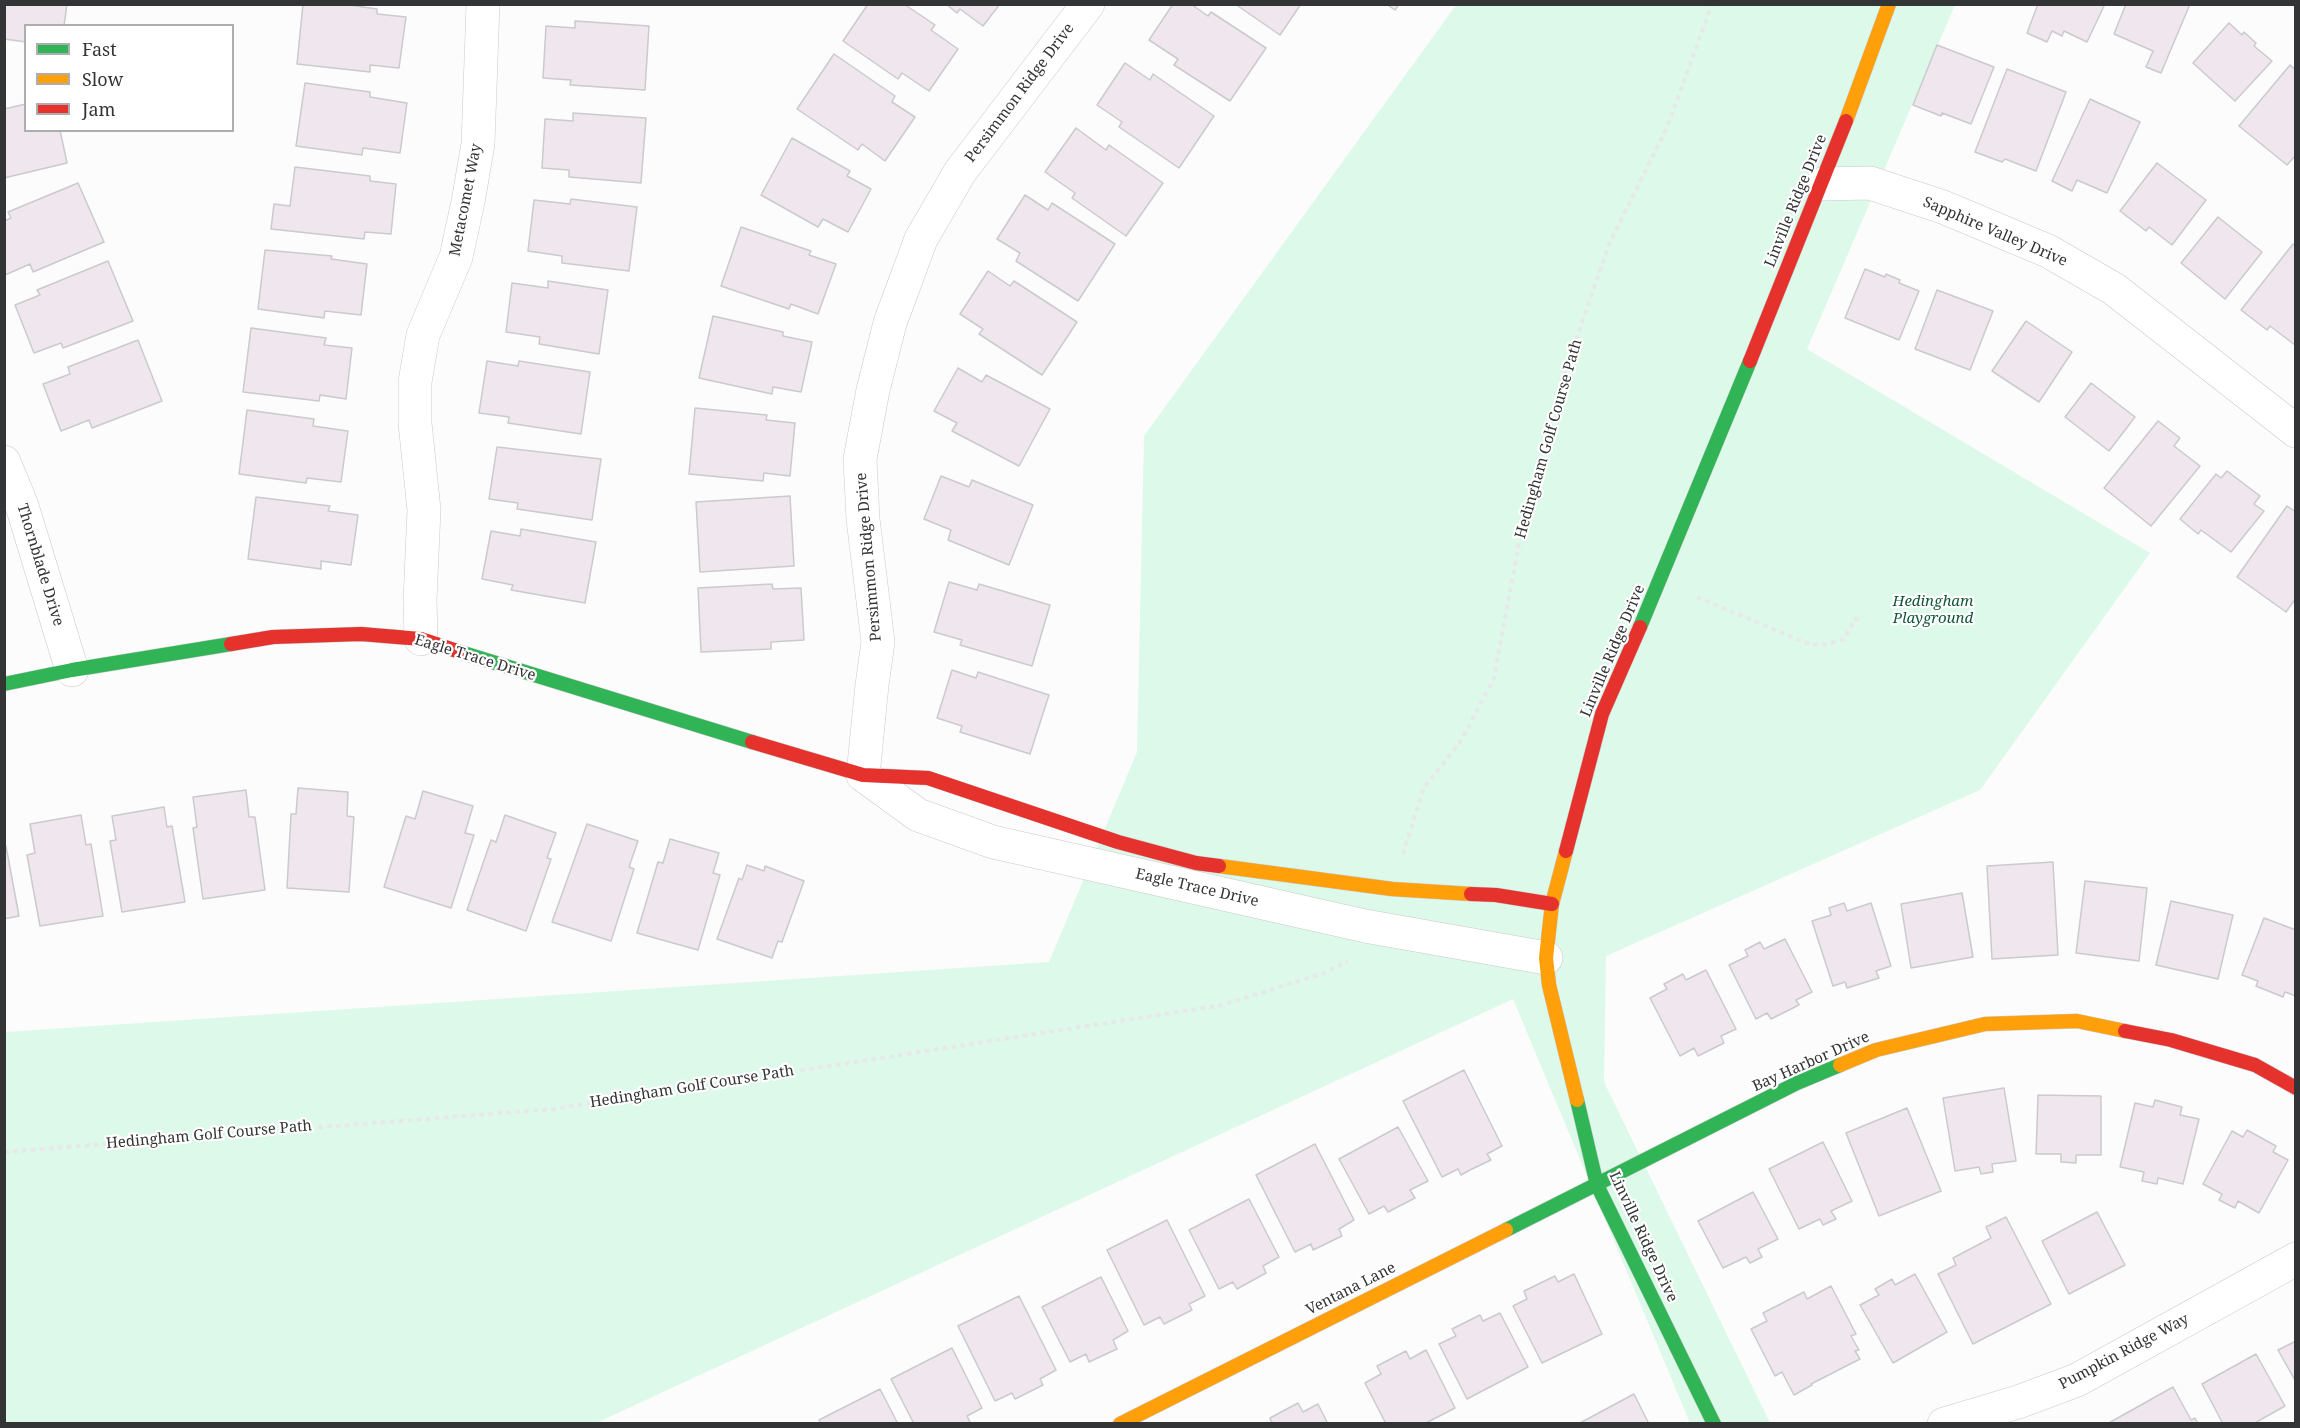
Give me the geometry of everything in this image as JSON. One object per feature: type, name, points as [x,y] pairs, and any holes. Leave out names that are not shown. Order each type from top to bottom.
[{"type":"street","name":"Metacomet Way","points":[[421,639],[420,600],[424,510],[415,423],[415,382],[423,335],[456,257],[468,201],[478,144],[483,4]]},
{"type":"street","name":"Persimmon Ridge Drive","points":[[863,775],[878,642],[863,519],[860,459],[873,390],[890,323],[921,239],[960,172],[1088,4]]},
{"type":"street","name":"Linville Ridge Drive","points":[[1714,1424],[1597,1185],[1549,985],[1546,958],[1552,904],[1602,714],[1668,564],[1822,184],[1889,4]]},
{"type":"street","name":"Sapphire Valley Drive","points":[[1822,184],[1870,183],[1943,207],[2048,251],[2114,289],[2295,431]]},
{"type":"street","name":"Thornblade Drive","points":[[4,462],[22,506],[72,670]]},
{"type":"street","name":"Eagle Trace Drive","points":[[4,684],[72,670],[273,637],[361,634],[421,639],[490,663],[863,775],[928,778],[1118,842],[1196,863],[1392,889],[1496,896],[1552,904]]},
{"type":"street","name":"Eagle Trace Drive","points":[[863,775],[918,815],[993,842],[1353,924],[1546,958]]},
{"type":"street","name":"Bay Harbor Drive","points":[[1597,1185],[1797,1083],[1876,1050],[1984,1023],[2077,1021],[2171,1040],[2255,1065],[2295,1088]]},
{"type":"street","name":"Ventana Lane","points":[[1120,1424],[1597,1185]]},
{"type":"street","name":"Pumpkin Ridge Way","points":[[1944,1424],[2018,1402],[2077,1380],[2295,1259]]},
{"type":"path","name":"Hedingham Golf Course Path","points":[[1402,858],[1424,788],[1459,744],[1494,678],[1522,527],[1561,383],[1610,242],[1668,125],[1712,4]]},
{"type":"path","points":[[1697,597],[1811,645],[1828,644],[1844,639],[1855,619],[1860,620]]},
{"type":"path","name":"Hedingham Golf Course Path","points":[[4,1152],[554,1109],[1222,1005],[1324,973],[1351,960]]},
{"type":"green space","name":"Hedingham Playground","points":[[1456,5],[1955,5],[1807,349],[2150,553],[1980,790],[1606,956],[1604,1082],[1770,1423],[1690,1423],[1513,999],[596,1423],[5,1424],[5,1032],[1049,962],[1137,752],[1144,436]]},
{"type":"building","points":[[4,4],[67,4],[64,24],[24,24],[24,42],[4,39]]},
{"type":"building","points":[[303,4],[342,4],[377,9],[377,14],[406,17],[399,68],[370,65],[370,72],[297,64]]},
{"type":"building","points":[[868,4],[904,4],[935,25],[931,30],[958,49],[929,91],[902,73],[898,79],[843,41]]},
{"type":"building","points":[[946,4],[1000,4],[983,26],[960,9],[957,13]]},
{"type":"building","points":[[1173,4],[1191,4],[1208,16],[1211,12],[1266,48],[1230,101],[1174,65],[1178,59],[1149,40]]},
{"type":"building","points":[[1235,4],[1301,4],[1280,35]]},
{"type":"building","points":[[1386,4],[1399,4],[1395,10]]},
{"type":"building","points":[[2038,4],[2105,4],[2087,42],[2064,31],[2062,36],[2052,31],[2047,42],[2027,33]]},
{"type":"building","points":[[2126,4],[2190,4],[2161,73],[2146,67],[2153,51],[2114,34]]},
{"type":"building","points":[[575,21],[649,26],[645,90],[570,85],[571,80],[543,78],[546,26],[575,28]]},
{"type":"building","points":[[2229,23],[2242,35],[2244,32],[2256,43],[2254,46],[2272,61],[2235,101],[2193,63]]},
{"type":"building","points":[[1937,45],[1994,67],[1971,124],[1913,105]]},
{"type":"building","points":[[834,54],[895,96],[892,102],[915,117],[885,161],[862,144],[858,150],[797,109]]},
{"type":"building","points":[[1125,63],[1150,80],[1153,74],[1214,116],[1179,168],[1119,127],[1122,122],[1097,105]]},
{"type":"building","points":[[2290,65],[2296,70],[2296,155],[2287,165],[2239,126]]},
{"type":"building","points":[[2007,69],[2066,92],[2036,171],[2005,159],[2002,162],[1975,152]]},
{"type":"building","points":[[305,83],[370,92],[370,97],[407,103],[400,153],[363,148],[362,155],[296,146]]},
{"type":"building","points":[[2090,99],[2140,122],[2107,193],[2077,180],[2072,191],[2052,181]]},
{"type":"building","points":[[24,104],[24,132],[60,132],[67,163],[4,178],[4,109]]},
{"type":"building","points":[[573,113],[646,118],[641,183],[569,177],[569,170],[542,168],[545,119],[573,121]]},
{"type":"building","points":[[1076,128],[1106,150],[1109,145],[1163,183],[1126,236],[1072,198],[1075,193],[1045,172]]},
{"type":"building","points":[[792,138],[850,171],[847,176],[871,189],[848,232],[823,219],[818,227],[761,195]]},
{"type":"building","points":[[2157,163],[2206,200],[2172,245],[2149,227],[2146,231],[2120,211]]},
{"type":"building","points":[[295,167],[370,176],[370,181],[396,184],[391,234],[365,232],[364,239],[271,229],[274,204],[290,206]]},
{"type":"building","points":[[78,183],[104,242],[33,272],[30,264],[5,275],[4,221],[11,218],[8,212]]},
{"type":"building","points":[[1025,195],[1048,210],[1052,203],[1115,244],[1078,301],[1016,261],[1020,253],[997,239]]},
{"type":"building","points":[[571,199],[637,207],[629,271],[562,263],[562,256],[528,251],[534,200],[570,204]]},
{"type":"building","points":[[2218,217],[2262,252],[2225,299],[2181,263]]},
{"type":"building","points":[[741,227],[811,251],[809,255],[836,264],[818,314],[791,304],[789,309],[721,286]]},
{"type":"building","points":[[2293,244],[2296,246],[2295,345],[2270,326],[2267,330],[2241,310]]},
{"type":"building","points":[[265,250],[332,256],[331,259],[367,264],[361,315],[325,311],[324,318],[258,309]]},
{"type":"building","points":[[108,261],[133,321],[63,348],[61,343],[34,353],[15,305],[40,295],[37,290]]},
{"type":"building","points":[[1865,269],[1885,277],[1886,274],[1900,280],[1899,283],[1919,291],[1899,340],[1845,318]]},
{"type":"building","points":[[988,271],[1010,286],[1014,281],[1077,322],[1042,375],[979,334],[983,329],[960,314]]},
{"type":"building","points":[[548,281],[608,290],[599,354],[539,344],[540,337],[506,332],[512,283],[548,288]]},
{"type":"building","points":[[1937,290],[1993,311],[1970,370],[1915,349]]},
{"type":"building","points":[[713,316],[783,332],[783,336],[812,342],[801,392],[773,387],[772,394],[699,378]]},
{"type":"building","points":[[2026,321],[2072,352],[2039,402],[1992,371]]},
{"type":"building","points":[[251,328],[326,338],[324,345],[352,348],[346,399],[320,395],[319,401],[243,392]]},
{"type":"building","points":[[138,340],[162,401],[92,428],[89,420],[61,431],[43,384],[70,374],[68,367]]},
{"type":"building","points":[[487,361],[518,366],[519,361],[590,372],[581,434],[508,423],[509,417],[479,413]]},
{"type":"building","points":[[958,368],[982,382],[986,375],[1050,409],[1019,466],[952,431],[957,423],[934,411]]},
{"type":"building","points":[[2091,383],[2135,417],[2109,451],[2065,417]]},
{"type":"building","points":[[695,408],[767,415],[766,420],[795,423],[790,476],[764,473],[763,481],[689,474]]},
{"type":"building","points":[[247,410],[314,419],[313,426],[348,431],[341,482],[307,478],[306,483],[239,474]]},
{"type":"building","points":[[2158,421],[2180,438],[2174,446],[2200,466],[2151,526],[2104,488]]},
{"type":"building","points":[[497,447],[601,459],[592,520],[517,509],[518,503],[489,499]]},
{"type":"building","points":[[2227,471],[2260,496],[2254,504],[2264,511],[2231,552],[2201,530],[2198,534],[2180,519],[2216,474],[2221,478]]},
{"type":"building","points":[[941,476],[969,487],[972,480],[1033,505],[1009,565],[948,540],[951,530],[924,519]]},
{"type":"building","points":[[790,496],[794,566],[700,572],[696,502]]},
{"type":"building","points":[[256,497],[330,506],[328,511],[358,515],[351,565],[321,561],[321,569],[248,559]]},
{"type":"building","points":[[2287,506],[2296,512],[2296,598],[2286,612],[2237,577]]},
{"type":"building","points":[[521,529],[596,542],[585,603],[511,590],[513,585],[482,579],[491,531],[520,536]]},
{"type":"building","points":[[949,582],[977,590],[979,584],[1050,605],[1032,666],[960,645],[962,640],[934,632]]},
{"type":"building","points":[[772,584],[773,589],[801,588],[804,640],[771,642],[771,649],[701,652],[698,588]]},
{"type":"building","points":[[952,670],[976,678],[978,672],[1049,695],[1030,754],[960,732],[962,726],[937,718]]},
{"type":"building","points":[[298,788],[348,792],[347,816],[354,817],[349,892],[287,888],[291,814],[296,814]]},
{"type":"building","points":[[246,790],[249,817],[255,817],[265,890],[203,899],[193,828],[197,827],[193,797]]},
{"type":"building","points":[[423,791],[473,806],[465,833],[474,835],[451,908],[384,887],[406,816],[415,819]]},
{"type":"building","points":[[164,807],[167,827],[172,826],[185,902],[122,912],[110,841],[116,840],[112,816]]},
{"type":"building","points":[[81,815],[86,845],[91,844],[103,916],[40,926],[27,855],[35,853],[30,824]]},
{"type":"building","points":[[505,815],[556,833],[547,858],[551,859],[526,931],[467,910],[491,840],[496,842]]},
{"type":"building","points":[[587,824],[638,841],[629,867],[634,869],[611,941],[552,922]]},
{"type":"building","points":[[670,839],[719,853],[713,873],[720,875],[698,950],[637,933],[658,862],[663,863]]},
{"type":"building","points":[[4,846],[6,846],[19,916],[4,919]]},
{"type":"building","points":[[2053,862],[2058,955],[1992,959],[1987,866]]},
{"type":"building","points":[[747,865],[764,871],[765,866],[804,881],[782,942],[778,941],[772,958],[717,939],[739,878],[742,880]]},
{"type":"building","points":[[2085,881],[2147,888],[2139,961],[2076,953]]},
{"type":"building","points":[[1962,893],[1973,957],[1911,968],[1901,904]]},
{"type":"building","points":[[2171,901],[2233,915],[2218,979],[2156,965]]},
{"type":"building","points":[[1844,903],[1847,911],[1871,903],[1891,966],[1876,971],[1879,978],[1847,988],[1845,982],[1833,986],[1812,921],[1831,915],[1829,908]]},
{"type":"building","points":[[2264,918],[2296,930],[2296,996],[2285,992],[2283,997],[2256,986],[2258,981],[2242,975]]},
{"type":"building","points":[[1785,939],[1812,992],[1796,1000],[1799,1005],[1771,1019],[1767,1013],[1756,1019],[1729,965],[1748,956],[1745,950],[1760,942],[1764,949]]},
{"type":"building","points":[[1706,970],[1736,1029],[1721,1036],[1724,1043],[1698,1056],[1694,1048],[1680,1056],[1650,998],[1667,989],[1664,984],[1683,974],[1686,980]]},
{"type":"building","points":[[1464,1070],[1502,1146],[1487,1154],[1491,1160],[1461,1175],[1458,1169],[1442,1177],[1403,1101]]},
{"type":"building","points":[[2004,1088],[2016,1161],[1992,1164],[1993,1172],[1981,1174],[1979,1167],[1955,1171],[1943,1098]]},
{"type":"building","points":[[2038,1095],[2101,1096],[2101,1155],[2076,1155],[2076,1163],[2061,1162],[2061,1154],[2036,1154]]},
{"type":"building","points":[[2155,1100],[2182,1107],[2180,1115],[2199,1119],[2183,1184],[2158,1178],[2157,1184],[2142,1181],[2144,1172],[2120,1167],[2135,1103],[2153,1107]]},
{"type":"building","points":[[1907,1108],[1941,1191],[1879,1216],[1846,1133]]},
{"type":"building","points":[[1398,1127],[1428,1181],[1410,1190],[1415,1198],[1388,1212],[1384,1206],[1369,1214],[1339,1159]]},
{"type":"building","points":[[2247,1130],[2276,1146],[2273,1152],[2288,1160],[2259,1213],[2238,1201],[2235,1208],[2219,1200],[2222,1194],[2203,1184],[2232,1131],[2243,1137]]},
{"type":"building","points":[[1823,1142],[1852,1201],[1831,1211],[1836,1219],[1823,1225],[1820,1219],[1799,1229],[1769,1169]]},
{"type":"building","points":[[1315,1144],[1354,1220],[1339,1229],[1342,1236],[1313,1250],[1311,1244],[1295,1252],[1256,1175]]},
{"type":"building","points":[[1753,1192],[1778,1239],[1758,1249],[1762,1257],[1750,1263],[1746,1257],[1723,1268],[1698,1221]]},
{"type":"building","points":[[1249,1199],[1279,1257],[1263,1266],[1266,1273],[1237,1289],[1233,1282],[1219,1289],[1189,1230]]},
{"type":"building","points":[[2097,1212],[2125,1265],[2069,1294],[2042,1241]]},
{"type":"building","points":[[2006,1217],[2051,1304],[1973,1344],[1938,1274],[1956,1265],[1953,1258],[1991,1238],[1986,1227]]},
{"type":"building","points":[[1167,1220],[1205,1296],[1189,1304],[1192,1310],[1164,1324],[1160,1317],[1144,1325],[1107,1250]]},
{"type":"building","points":[[1574,1274],[1602,1334],[1542,1363],[1513,1306],[1527,1299],[1524,1291],[1555,1276],[1558,1282]]},
{"type":"building","points":[[1915,1274],[1947,1332],[1893,1363],[1860,1305],[1879,1295],[1875,1289],[1892,1279],[1895,1285]]},
{"type":"building","points":[[1101,1277],[1128,1331],[1113,1340],[1117,1349],[1089,1362],[1086,1354],[1070,1362],[1042,1307]]},
{"type":"building","points":[[1831,1286],[1856,1334],[1851,1336],[1859,1350],[1855,1351],[1860,1359],[1794,1395],[1782,1372],[1775,1376],[1751,1329],[1767,1321],[1763,1313],[1804,1292],[1807,1299]]},
{"type":"building","points":[[1019,1296],[1056,1370],[1040,1379],[1043,1385],[1015,1399],[1012,1393],[995,1401],[958,1326]]},
{"type":"building","points":[[1500,1313],[1528,1367],[1467,1399],[1439,1344],[1456,1336],[1452,1329],[1480,1315],[1483,1321]]},
{"type":"building","points":[[2296,1341],[2296,1382],[2278,1350]]},
{"type":"building","points":[[952,1348],[982,1408],[967,1416],[970,1422],[967,1424],[914,1424],[891,1379]]},
{"type":"building","points":[[1426,1350],[1455,1408],[1424,1424],[1386,1424],[1365,1383],[1381,1374],[1377,1366],[1406,1351],[1410,1359]]},
{"type":"building","points":[[2256,1354],[2285,1406],[2253,1424],[2223,1424],[2202,1384]]},
{"type":"building","points":[[2173,1387],[2191,1420],[2195,1418],[2198,1424],[2107,1424]]},
{"type":"building","points":[[880,1389],[898,1424],[821,1424],[819,1420]]},
{"type":"building","points":[[1634,1394],[1649,1424],[1578,1424]]},
{"type":"building","points":[[1298,1403],[1303,1412],[1318,1404],[1328,1424],[1272,1424],[1270,1418]]},
{"type":"traffic: fast","points":[[1640,627],[1750,361]]},
{"type":"traffic: fast","points":[[4,684],[72,670],[231,644]]},
{"type":"traffic: fast","points":[[460,652],[752,742]]},
{"type":"traffic: fast","points":[[1506,1230],[1797,1083],[1840,1065]]},
{"type":"traffic: fast","points":[[1577,1100],[1597,1185],[1714,1424]]},
{"type":"traffic: slow","points":[[1846,121],[1889,4]]},
{"type":"traffic: slow","points":[[1566,851],[1552,904],[1546,958],[1549,985],[1577,1100]]},
{"type":"traffic: slow","points":[[1219,866],[1392,889],[1471,894]]},
{"type":"traffic: slow","points":[[1840,1065],[1876,1050],[1985,1024],[2077,1021],[2125,1031]]},
{"type":"traffic: slow","points":[[1120,1424],[1506,1230]]},
{"type":"traffic: jam","points":[[1750,361],[1846,121]]},
{"type":"traffic: jam","points":[[1566,851],[1602,714],[1640,627]]},
{"type":"traffic: jam","points":[[231,644],[273,637],[361,634],[421,639],[460,652]]},
{"type":"traffic: jam","points":[[752,742],[863,775],[928,778],[1118,842],[1196,863],[1219,866]]},
{"type":"traffic: jam","points":[[1471,894],[1496,895],[1552,904]]},
{"type":"traffic: jam","points":[[2125,1031],[2171,1040],[2255,1065],[2296,1088]]}]
